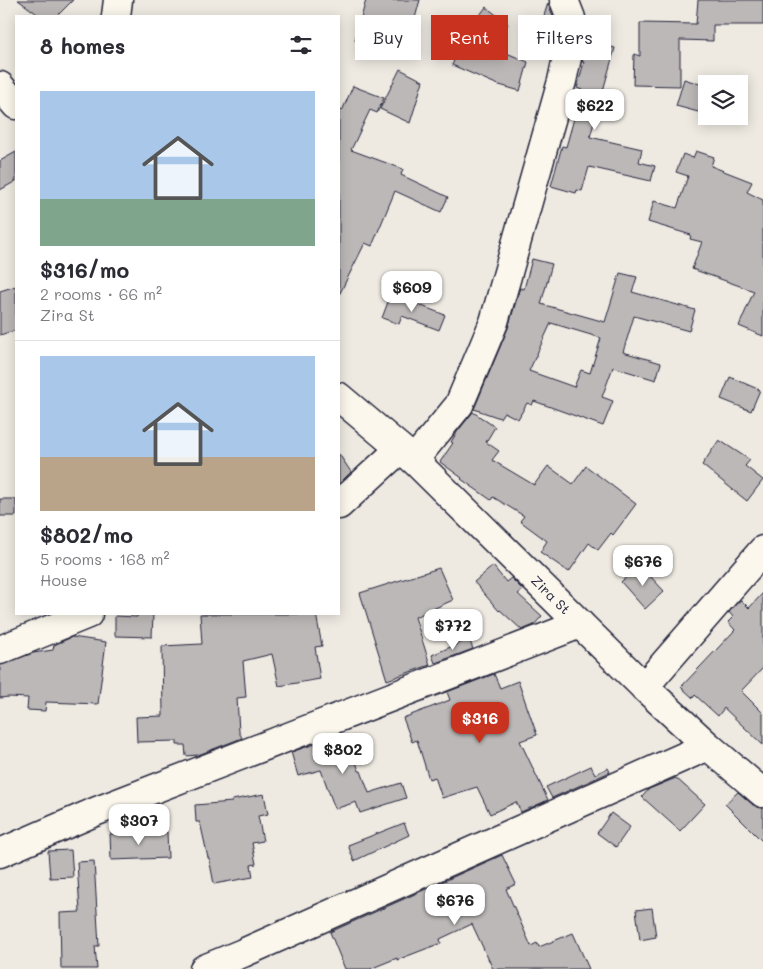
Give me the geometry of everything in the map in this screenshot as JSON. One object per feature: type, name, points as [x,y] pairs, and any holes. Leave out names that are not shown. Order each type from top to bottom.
[{"type":"street","points":[[116,15],[118,0]]},
{"type":"street","points":[[340,504],[407,454],[459,405],[494,322],[562,82],[570,39],[570,18],[564,0]]},
{"type":"street","points":[[0,86],[15,103]]},
{"type":"street","name":"Zira St","points":[[340,398],[407,454],[644,687],[763,793]]},
{"type":"street","points":[[644,687],[763,550]]},
{"type":"street","points":[[0,650],[86,615]]},
{"type":"street","points":[[0,852],[97,811],[580,624]]},
{"type":"street","points":[[204,969],[708,746]]},
{"type":"building","points":[[18,0],[73,0],[58,15],[39,15]]},
{"type":"building","points":[[366,0],[420,0],[416,15],[362,15]]},
{"type":"building","points":[[698,0],[763,0],[763,25],[713,25],[713,41],[680,40],[680,86],[633,85],[634,54],[640,56],[640,23],[696,24]]},
{"type":"building","points":[[548,3],[553,15],[544,15]]},
{"type":"building","points":[[486,7],[496,15],[480,15]]},
{"type":"building","points":[[611,47],[615,48],[590,137],[642,149],[639,162],[655,166],[651,181],[589,167],[582,191],[577,190],[576,193],[551,186],[562,146],[566,147],[582,90],[577,88],[584,62],[582,62],[582,60],[611,60]]},
{"type":"building","points":[[508,54],[518,58],[518,60],[528,62],[520,91],[496,84],[452,65],[454,60],[508,60]]},
{"type":"building","points":[[400,69],[423,81],[410,123],[380,109]]},
{"type":"building","points":[[684,79],[698,83],[698,112],[676,106]]},
{"type":"building","points":[[353,86],[384,98],[377,113],[370,110],[351,150],[403,169],[401,175],[448,197],[441,212],[395,191],[372,246],[365,243],[340,293],[340,110],[342,111]]},
{"type":"building","points":[[696,151],[714,157],[711,166],[752,182],[747,192],[763,200],[763,336],[739,326],[754,291],[692,269],[702,242],[690,239],[691,235],[648,222],[654,201],[677,208],[688,176],[676,172],[683,154],[693,158]]},
{"type":"building","points":[[15,153],[15,182],[0,190],[0,161]]},
{"type":"building","points":[[532,259],[552,264],[541,304],[605,322],[620,273],[637,277],[632,292],[695,310],[689,331],[634,316],[623,352],[661,363],[656,380],[613,367],[602,397],[613,401],[603,426],[534,401],[532,405],[527,403],[518,419],[504,412],[500,418],[474,409],[508,328],[520,288],[524,289]],"holes":[[[551,323],[601,338],[590,373],[581,370],[574,387],[529,371]]]},
{"type":"building","points":[[15,286],[15,330],[0,335],[0,291]]},
{"type":"building","points":[[391,294],[445,315],[439,330],[402,316],[399,324],[382,318]]},
{"type":"building","points":[[730,377],[760,390],[751,411],[721,399]]},
{"type":"building","points":[[473,412],[495,427],[486,442],[499,451],[492,460],[534,485],[548,466],[573,484],[586,466],[636,504],[613,535],[611,533],[598,550],[589,543],[569,572],[540,552],[547,541],[520,521],[524,516],[493,497],[491,500],[440,462],[453,443],[451,442],[457,432]]},
{"type":"building","points":[[719,440],[750,460],[745,466],[763,480],[747,501],[702,465]]},
{"type":"building","points":[[340,456],[351,472],[340,483]]},
{"type":"building","points":[[0,499],[15,499],[15,516],[0,516]]},
{"type":"building","points":[[640,565],[664,591],[645,609],[621,582]]},
{"type":"building","points":[[493,566],[506,582],[511,578],[523,590],[518,594],[542,616],[534,625],[522,630],[499,611],[474,582]]},
{"type":"building","points":[[439,568],[453,600],[415,617],[430,665],[387,680],[360,593]]},
{"type":"building","points":[[763,593],[763,668],[741,691],[763,713],[763,745],[724,708],[718,716],[695,695],[693,698],[681,687],[735,630],[728,622],[733,617],[729,612],[741,600],[749,608]]},
{"type":"building","points":[[137,615],[153,615],[152,637],[115,636],[115,616],[137,617]]},
{"type":"building","points":[[200,615],[316,615],[322,646],[315,647],[320,679],[279,686],[272,654],[243,661],[246,697],[237,698],[239,732],[242,738],[198,755],[186,756],[185,745],[177,745],[177,741],[137,742],[136,717],[163,716],[162,646],[202,644]]},
{"type":"building","points":[[72,637],[106,642],[98,704],[46,702],[45,711],[27,710],[28,698],[0,698],[0,665],[33,653],[53,650],[54,645]]},
{"type":"building","points":[[469,639],[473,649],[435,663],[432,655]]},
{"type":"building","points":[[494,674],[500,688],[518,681],[537,735],[520,741],[548,800],[521,812],[516,802],[490,814],[477,787],[442,798],[435,777],[429,779],[417,740],[412,742],[403,718],[450,700],[447,692]]},
{"type":"building","points":[[347,735],[359,771],[361,771],[369,793],[401,783],[406,798],[360,813],[356,802],[335,809],[321,770],[298,776],[291,752]]},
{"type":"building","points":[[591,766],[595,774],[608,768],[610,772],[552,798],[546,787]]},
{"type":"building","points":[[676,778],[705,804],[680,831],[642,797],[649,789]]},
{"type":"building","points":[[738,792],[753,805],[763,808],[763,842],[725,804]]},
{"type":"building","points":[[264,794],[268,814],[258,816],[263,841],[252,843],[256,864],[251,865],[253,877],[214,884],[200,822],[196,822],[195,805],[232,802],[232,800]]},
{"type":"building","points":[[611,813],[630,827],[616,847],[597,833]]},
{"type":"building","points":[[404,823],[409,835],[354,861],[348,845]]},
{"type":"building","points":[[167,832],[168,858],[111,860],[110,834]]},
{"type":"building","points":[[71,850],[73,877],[50,878],[48,851]]},
{"type":"building","points":[[502,855],[516,884],[506,889],[531,946],[537,943],[539,947],[573,933],[589,969],[493,969],[472,924],[440,939],[441,943],[397,960],[397,958],[370,969],[345,969],[330,932]]},
{"type":"building","points":[[94,861],[99,946],[95,946],[97,969],[61,969],[60,913],[80,912],[77,862]]},
{"type":"building","points":[[652,908],[656,937],[640,940],[636,910]]}]
